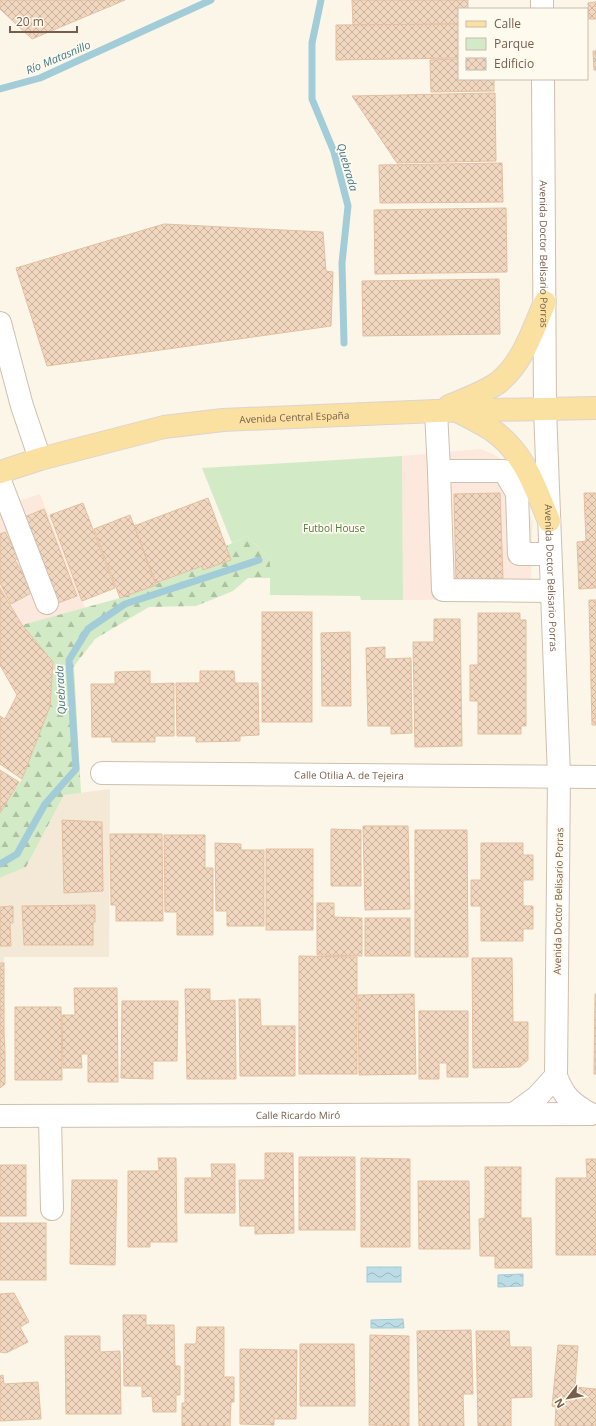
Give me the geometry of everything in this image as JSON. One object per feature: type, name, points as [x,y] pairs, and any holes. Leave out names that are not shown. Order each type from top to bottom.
[{"type":"main road","points":[[446,410],[498,382],[508,374],[523,352],[545,302]]},
{"type":"main road","name":"Avenida Central España","points":[[0,472],[40,459],[172,426],[223,420],[446,410],[596,408]]},
{"type":"main road","points":[[446,410],[493,431],[505,441],[516,453],[527,469],[548,521]]},
{"type":"street","name":"Avenida Doctor Belisario Porras","points":[[543,80],[545,409],[548,521],[559,776],[556,1076],[562,1092],[574,1105],[593,1114]]},
{"type":"street","points":[[0,323],[22,406],[40,459]]},
{"type":"street","points":[[446,410],[439,471],[444,590],[552,591]]},
{"type":"street","points":[[439,471],[504,470],[517,494],[518,554],[550,554]]},
{"type":"street","points":[[0,481],[47,603]]},
{"type":"street","name":"Calle Otilia A. de Tejeira","points":[[102,774],[596,777]]},
{"type":"street","points":[[515,1113],[537,1097],[556,1076]]},
{"type":"street","name":"Calle Ricardo Miró","points":[[4,1118],[515,1113],[593,1114]]},
{"type":"street","points":[[50,1117],[52,1209]]},
{"type":"shaded area","points":[[480,449],[493,454],[507,464],[521,483],[532,521],[531,599],[403,600],[402,456]]},
{"type":"shaded area","points":[[40,494],[85,608],[22,625],[0,588],[0,507]]},
{"type":"shaded area","points":[[110,789],[109,957],[4,957],[5,1084],[0,1088],[0,878],[26,867],[64,795]]},
{"type":"green space","name":"Futbol House","points":[[402,456],[403,600],[361,600],[360,596],[270,595],[270,559],[247,536],[232,543],[202,468]]},
{"type":"green space","points":[[247,536],[270,559],[270,578],[248,578],[233,591],[196,606],[149,607],[95,639],[74,666],[81,793],[64,795],[26,867],[0,878],[0,813],[22,779],[50,706],[53,662],[22,625],[120,598],[202,566],[204,570],[231,560],[226,546]]},
{"type":"water","points":[[367,1267],[401,1267],[401,1282],[367,1282]]},
{"type":"water","points":[[523,1274],[523,1286],[498,1287],[498,1275]]},
{"type":"water","points":[[403,1319],[404,1328],[371,1328],[371,1320]]},
{"type":"building","points":[[0,0],[125,0],[32,39],[0,9]]},
{"type":"building","points":[[352,0],[468,0],[468,8],[458,8],[458,24],[353,25]]},
{"type":"building","points":[[596,2],[596,19],[589,19],[588,3]]},
{"type":"building","points":[[458,24],[458,58],[336,60],[336,25]]},
{"type":"building","points":[[593,51],[596,51],[596,70],[594,70]]},
{"type":"building","points":[[458,59],[458,80],[494,80],[494,91],[431,92],[430,60]]},
{"type":"building","points":[[495,93],[496,161],[397,163],[352,96]]},
{"type":"building","points":[[502,163],[503,202],[380,203],[379,165]]},
{"type":"building","points":[[506,208],[507,272],[375,274],[374,210]]},
{"type":"building","points":[[164,224],[323,232],[326,271],[333,272],[331,326],[47,366],[16,268]]},
{"type":"building","points":[[499,279],[500,334],[363,336],[362,281]]},
{"type":"building","points":[[500,493],[503,578],[456,580],[454,494]]},
{"type":"building","points":[[584,493],[596,493],[596,588],[579,589],[577,542],[586,541]]},
{"type":"building","points":[[208,498],[231,560],[203,570],[202,566],[156,583],[134,526]]},
{"type":"building","points":[[83,503],[115,588],[82,601],[50,515]]},
{"type":"building","points":[[44,509],[77,596],[55,604],[22,518]]},
{"type":"building","points":[[130,515],[156,585],[120,598],[94,529]]},
{"type":"building","points":[[5,532],[19,558],[15,560],[33,592],[11,604],[0,583],[0,534]]},
{"type":"building","points":[[0,588],[22,625],[53,662],[50,706],[22,779],[0,764],[0,716],[5,719],[17,695],[0,665]]},
{"type":"building","points":[[589,600],[596,600],[596,725],[592,725]]},
{"type":"building","points":[[262,612],[312,612],[312,722],[262,722]]},
{"type":"building","points":[[478,613],[520,613],[520,620],[526,620],[526,726],[521,726],[521,734],[478,734],[478,701],[470,701],[470,665],[478,665]]},
{"type":"building","points":[[434,619],[460,619],[462,746],[415,747],[413,642],[434,642]]},
{"type":"building","points":[[350,632],[351,706],[322,706],[321,633]]},
{"type":"building","points":[[385,647],[385,659],[411,658],[412,733],[391,734],[391,726],[368,726],[366,648]]},
{"type":"building","points":[[150,671],[150,684],[174,683],[174,736],[155,736],[155,742],[112,742],[111,737],[92,737],[91,684],[115,684],[115,672]]},
{"type":"building","points":[[200,671],[234,671],[235,683],[258,683],[259,735],[240,736],[240,741],[196,742],[196,736],[177,736],[176,683],[200,683]]},
{"type":"building","points":[[0,770],[19,782],[0,813]]},
{"type":"building","points":[[62,820],[102,822],[103,891],[64,893]]},
{"type":"building","points":[[363,826],[408,826],[410,909],[365,910]]},
{"type":"building","points":[[331,829],[361,830],[361,886],[331,886]]},
{"type":"building","points":[[415,830],[467,830],[468,957],[415,957]]},
{"type":"building","points":[[110,834],[162,834],[163,921],[116,921],[116,905],[111,905]]},
{"type":"building","points":[[164,835],[205,835],[205,868],[213,868],[213,935],[177,935],[177,912],[165,912]]},
{"type":"building","points":[[215,843],[241,844],[241,850],[264,850],[264,926],[227,926],[227,911],[216,911]]},
{"type":"building","points":[[481,843],[523,843],[523,855],[533,855],[533,880],[523,880],[523,906],[533,906],[533,929],[523,929],[523,941],[481,941],[481,906],[471,906],[471,880],[481,880]]},
{"type":"building","points":[[266,849],[313,849],[313,930],[266,930]]},
{"type":"building","points":[[317,903],[334,903],[334,917],[362,918],[362,956],[317,955]]},
{"type":"building","points":[[95,905],[93,945],[24,945],[22,906]]},
{"type":"building","points":[[13,906],[13,923],[10,923],[11,946],[0,946],[0,907]]},
{"type":"building","points":[[365,918],[410,918],[410,956],[365,956]]},
{"type":"building","points":[[299,956],[357,957],[357,1074],[299,1074]]},
{"type":"building","points":[[472,958],[512,958],[513,1022],[528,1022],[528,1060],[520,1067],[473,1068]]},
{"type":"building","points":[[0,963],[4,963],[4,986],[0,986]]},
{"type":"building","points":[[0,986],[4,986],[4,1010],[0,1010]]},
{"type":"building","points":[[74,988],[117,988],[118,1082],[88,1082],[88,1054],[81,1054],[82,1068],[63,1068],[62,1015],[75,1015]]},
{"type":"building","points":[[185,989],[210,989],[210,1001],[235,1000],[236,1079],[187,1079]]},
{"type":"building","points":[[414,994],[416,1074],[359,1075],[358,995]]},
{"type":"building","points":[[595,994],[596,1074],[594,1074]]},
{"type":"building","points":[[239,999],[260,999],[261,1026],[295,1026],[295,1076],[240,1076]]},
{"type":"building","points":[[122,1001],[178,1001],[177,1061],[153,1061],[153,1079],[121,1078]]},
{"type":"building","points":[[15,1007],[61,1007],[62,1080],[15,1080]]},
{"type":"building","points":[[0,1010],[4,1010],[4,1032],[0,1032]]},
{"type":"building","points":[[419,1011],[468,1011],[468,1077],[447,1077],[447,1063],[439,1063],[439,1079],[419,1079]]},
{"type":"building","points":[[0,1032],[4,1032],[5,1054],[0,1054]]},
{"type":"building","points":[[0,1054],[5,1054],[5,1084],[0,1088]]},
{"type":"building","points":[[265,1153],[293,1153],[294,1233],[255,1234],[255,1226],[240,1226],[239,1180],[265,1180]]},
{"type":"building","points":[[299,1157],[355,1157],[355,1230],[299,1230]]},
{"type":"building","points":[[158,1158],[176,1158],[177,1242],[150,1242],[150,1247],[128,1247],[128,1171],[159,1171]]},
{"type":"building","points":[[361,1158],[410,1159],[410,1247],[361,1247]]},
{"type":"building","points":[[586,1159],[596,1159],[596,1255],[556,1255],[556,1178],[587,1178]]},
{"type":"building","points":[[211,1164],[235,1164],[235,1213],[185,1213],[185,1178],[212,1178]]},
{"type":"building","points":[[0,1165],[26,1165],[26,1216],[0,1216]]},
{"type":"building","points":[[485,1167],[521,1167],[521,1218],[531,1218],[532,1268],[495,1268],[495,1256],[480,1256],[479,1219],[485,1218]]},
{"type":"building","points":[[72,1180],[117,1180],[115,1265],[70,1264]]},
{"type":"building","points":[[418,1181],[469,1181],[470,1249],[419,1249]]},
{"type":"building","points":[[0,1223],[46,1223],[46,1280],[0,1280]]},
{"type":"building","points":[[14,1293],[29,1322],[20,1327],[28,1342],[6,1353],[0,1352],[0,1294]]},
{"type":"building","points":[[123,1315],[146,1315],[146,1325],[174,1325],[175,1366],[180,1366],[180,1395],[176,1395],[176,1412],[153,1412],[152,1396],[142,1397],[142,1386],[124,1386]]},
{"type":"building","points":[[197,1327],[224,1327],[224,1377],[234,1377],[234,1402],[231,1402],[230,1426],[182,1426],[182,1403],[185,1403],[185,1344],[196,1344]]},
{"type":"building","points":[[471,1330],[473,1394],[463,1394],[464,1426],[419,1426],[417,1331]]},
{"type":"building","points":[[476,1331],[509,1331],[510,1347],[531,1347],[532,1397],[511,1398],[511,1426],[478,1426]]},
{"type":"building","points":[[370,1335],[409,1336],[409,1426],[369,1425]]},
{"type":"building","points":[[65,1336],[100,1336],[100,1352],[120,1351],[121,1414],[66,1414]]},
{"type":"building","points":[[300,1344],[354,1344],[355,1406],[300,1406]]},
{"type":"building","points":[[558,1345],[578,1346],[575,1387],[596,1389],[596,1426],[555,1426],[556,1407],[552,1406]]},
{"type":"building","points":[[240,1349],[297,1350],[296,1419],[274,1419],[274,1425],[240,1424]]},
{"type":"building","points":[[3,1375],[4,1384],[38,1382],[41,1419],[0,1421],[0,1376]]},
{"type":"waterway","name":"Río Matasnillo","points":[[0,89],[40,78],[211,0]]},
{"type":"waterway","name":"Quebrada","points":[[321,0],[312,43],[312,99],[334,152],[348,206],[342,263],[344,343]]},
{"type":"waterway","name":"Quebrada","points":[[0,864],[17,854],[45,804],[76,769],[69,660],[88,629],[125,604],[259,560]]}]
